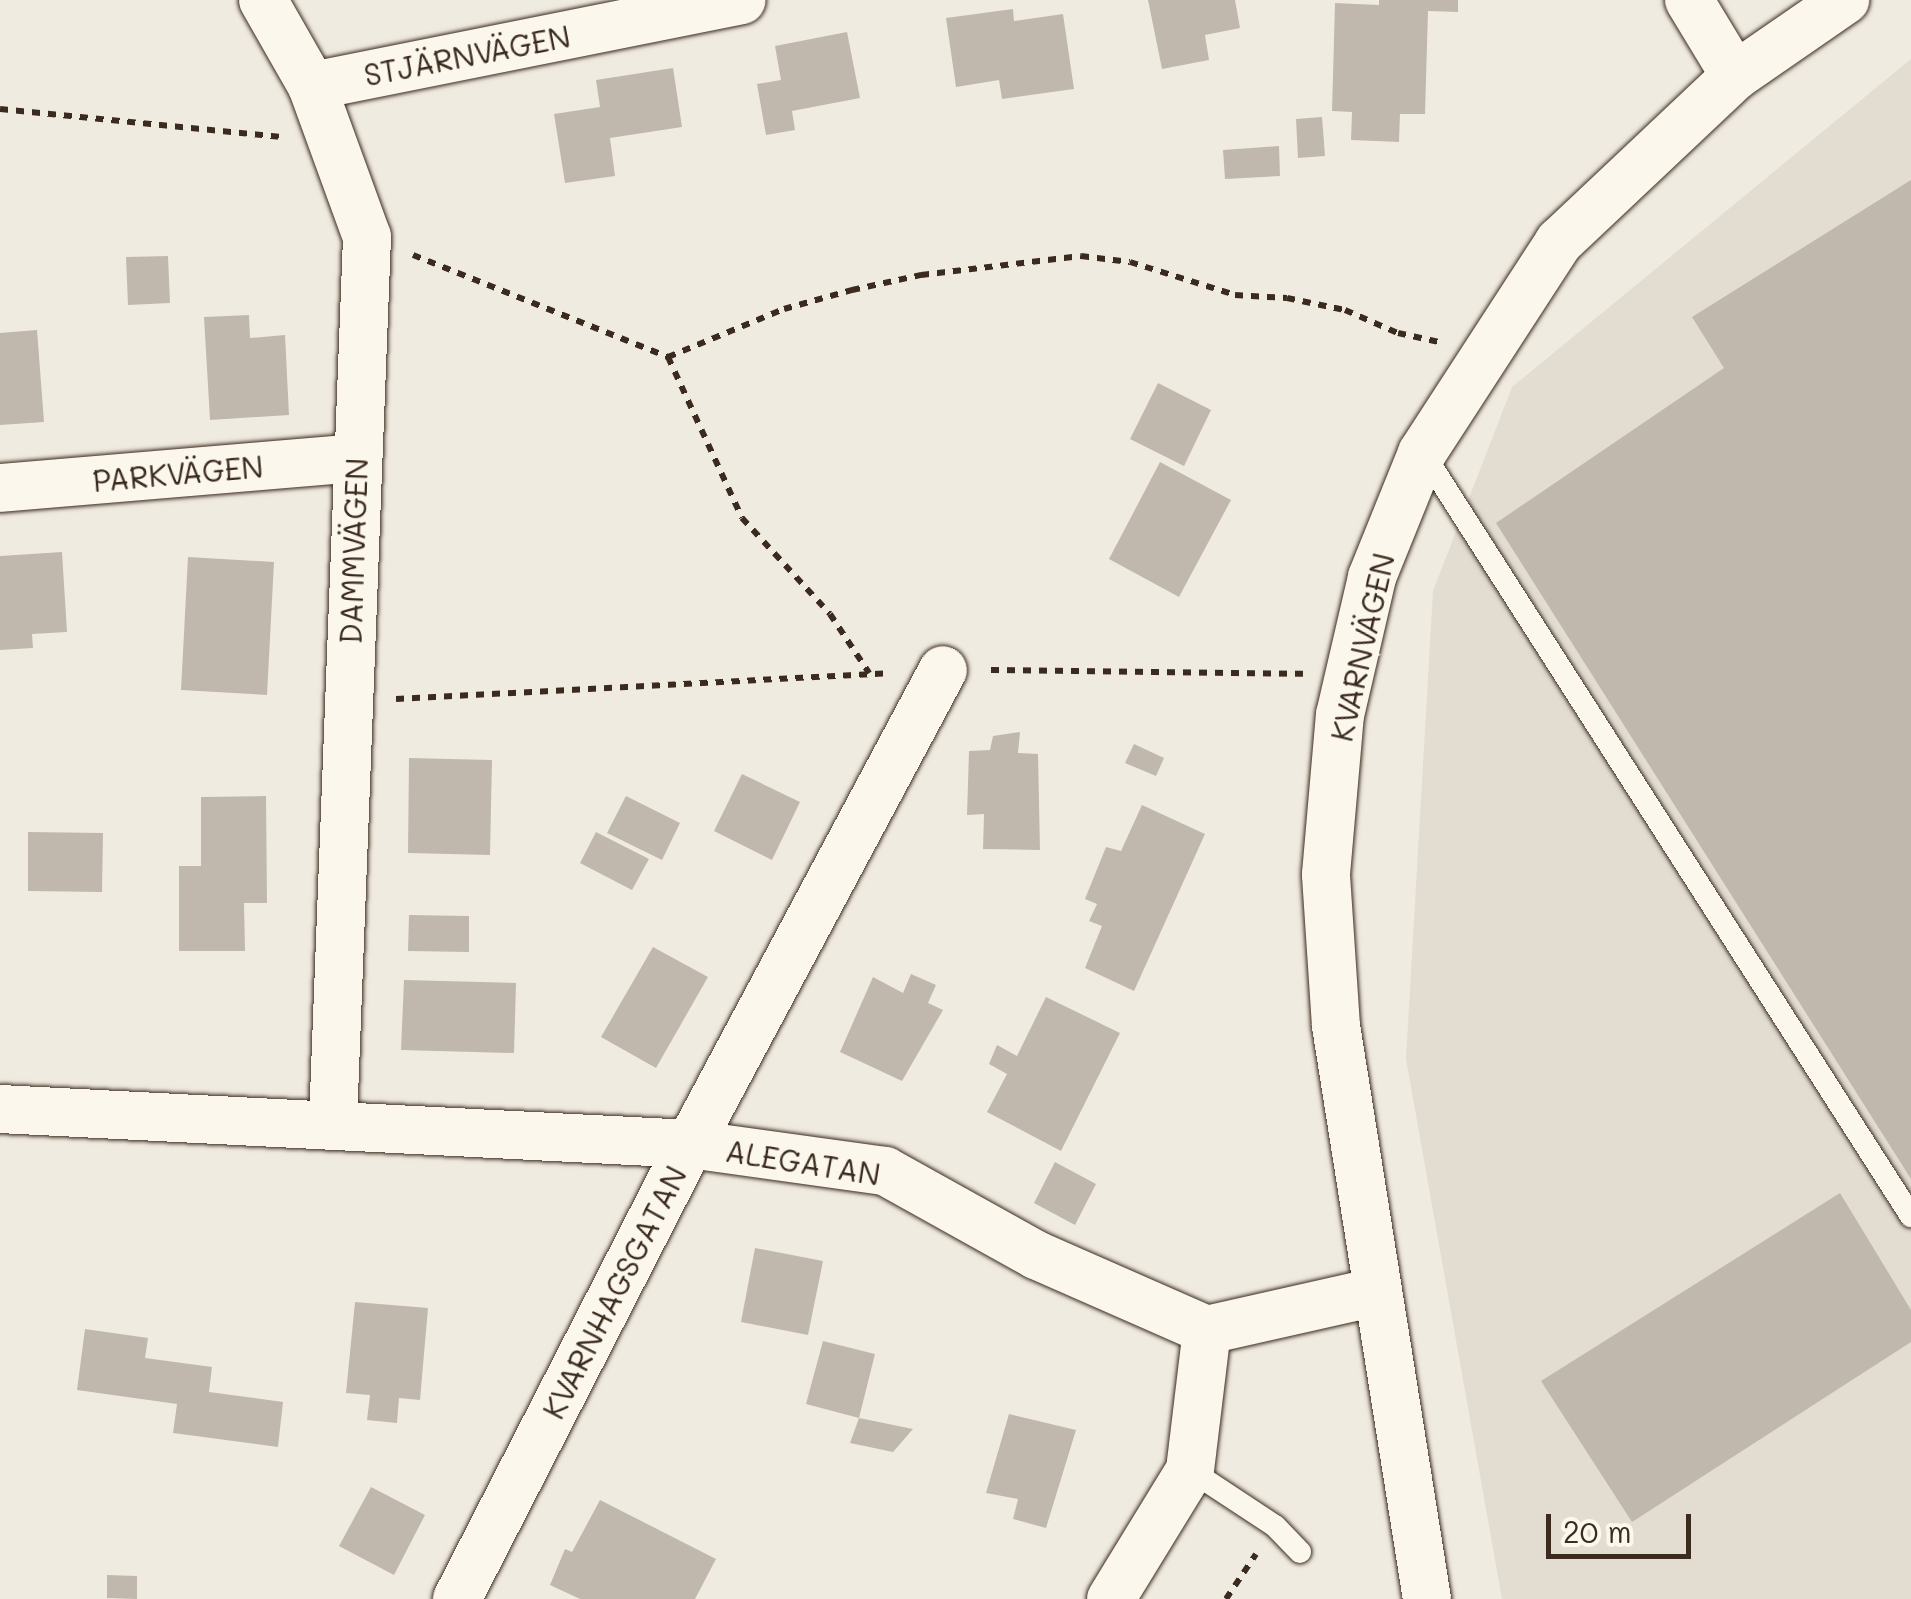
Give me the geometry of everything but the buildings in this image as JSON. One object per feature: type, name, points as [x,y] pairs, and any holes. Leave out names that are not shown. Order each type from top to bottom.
[{"type":"street","name":"DAMMVÄGEN","points":[[262,0],[312,86],[367,237],[333,1124]]},
{"type":"street","name":"STJÄRNVÄGEN","points":[[312,86],[741,0]]},
{"type":"street","points":[[1688,0],[1734,76]]},
{"type":"street","name":"KVARNVÄGEN","points":[[1376,1292],[1336,1026],[1326,874],[1340,715],[1372,577],[1422,452],[1559,242],[1734,76],[1845,0]]},
{"type":"street","name":"PARKVÄGEN","points":[[0,488],[356,458]]},
{"type":"street","name":"KVARNHAGSGATAN","points":[[458,1599],[690,1144],[943,670]]},
{"type":"street","name":"ALEGATAN","points":[[0,1109],[690,1144],[885,1171],[1036,1255],[1207,1330]]},
{"type":"street","points":[[1111,1599],[1190,1470],[1207,1330],[1376,1292],[1426,1599]]},
{"type":"lane","points":[[1422,452],[1911,1216]]},
{"type":"lane","points":[[1190,1470],[1274,1526],[1300,1552]]},
{"type":"path","points":[[0,110],[333,142]]},
{"type":"path","points":[[367,237],[668,357],[742,518],[830,614],[870,674]]},
{"type":"path","points":[[668,357],[784,308],[852,290],[921,275],[1081,256],[1130,262],[1236,296],[1287,298],[1346,310],[1398,333],[1487,353]]},
{"type":"path","points":[[347,701],[943,670],[1350,675]]},
{"type":"path","points":[[1226,1599],[1274,1526]]},
{"type":"shaded area","points":[[1911,59],[1911,1599],[1502,1599],[1406,1059],[1433,591],[1512,387]]}]
